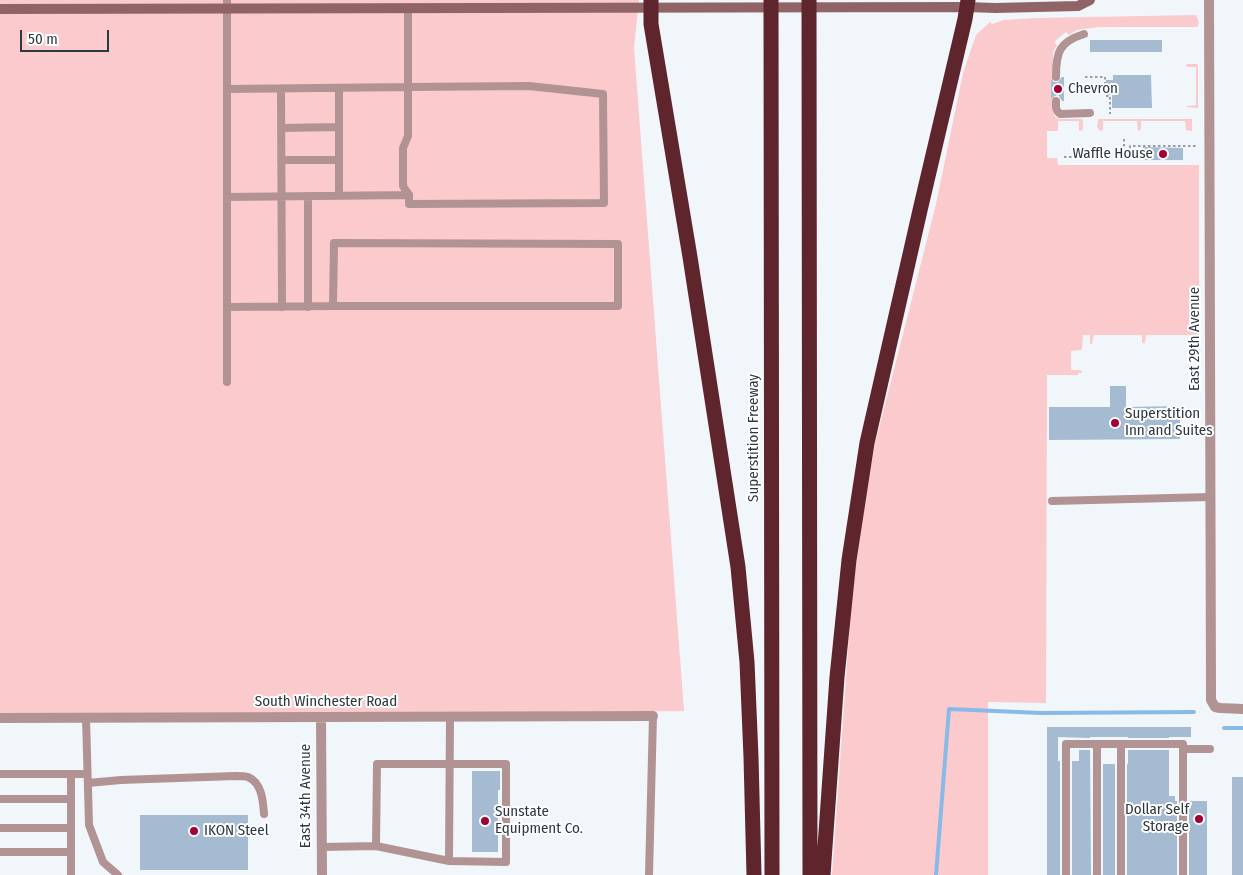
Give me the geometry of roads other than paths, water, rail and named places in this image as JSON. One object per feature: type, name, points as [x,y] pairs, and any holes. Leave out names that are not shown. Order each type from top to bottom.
[{"type":"highway","name":"Superstition Freeway","points":[[771,0],[772,875]]},
{"type":"highway","points":[[809,0],[810,875]]},
{"type":"highway","points":[[823,875],[837,677],[849,560],[868,443],[967,3]]},
{"type":"highway","points":[[651,4],[651,24],[690,256],[738,568],[747,662],[752,757],[754,875]]},
{"type":"main road","points":[[0,9],[227,4],[408,8],[651,4],[967,3],[995,8],[1078,6],[1090,0]]},
{"type":"street","name":"East 29th Avenue","points":[[1209,0],[1211,700],[1215,707],[1243,709]]},
{"type":"street","name":"South Winchester Road","points":[[0,718],[653,716]]},
{"type":"street","name":"East 34th Avenue","points":[[321,717],[322,875]]},
{"type":"lane","points":[[227,4],[227,382]]},
{"type":"lane","points":[[227,89],[281,89],[408,87],[529,86],[603,94],[604,203],[409,204],[409,195],[402,186],[402,148],[408,136],[408,87],[408,8]]},
{"type":"lane","points":[[1056,77],[1058,53],[1064,45],[1075,37],[1084,34]]},
{"type":"lane","points":[[339,88],[339,195]]},
{"type":"lane","points":[[281,89],[282,307]]},
{"type":"lane","points":[[1056,101],[1057,112],[1060,114],[1090,113]]},
{"type":"lane","points":[[281,128],[339,127]]},
{"type":"lane","points":[[281,160],[339,160]]},
{"type":"lane","points":[[227,197],[409,195]]},
{"type":"lane","points":[[308,196],[308,307]]},
{"type":"lane","points":[[227,307],[618,306],[618,244],[334,243],[333,306]]},
{"type":"lane","points":[[1052,501],[1210,497]]},
{"type":"lane","points":[[449,861],[450,716]]},
{"type":"lane","points":[[649,875],[653,716]]},
{"type":"lane","points":[[86,718],[89,825],[103,862],[118,875]]},
{"type":"lane","points":[[1066,875],[1066,744],[1183,744],[1183,875]]},
{"type":"lane","points":[[1097,744],[1097,875]]},
{"type":"lane","points":[[1121,744],[1121,875]]},
{"type":"lane","points":[[1183,749],[1210,749]]},
{"type":"lane","points":[[322,847],[376,846],[449,861],[506,862],[506,764],[377,764],[376,846]]},
{"type":"lane","points":[[0,774],[88,774]]},
{"type":"lane","points":[[71,774],[71,875]]},
{"type":"lane","points":[[88,783],[236,776],[248,778],[258,786],[262,795],[264,814]]},
{"type":"lane","points":[[0,799],[71,799]]},
{"type":"lane","points":[[0,828],[71,828]]},
{"type":"lane","points":[[0,852],[71,852]]},
{"type":"waterway","points":[[936,875],[949,709],[1041,713],[1194,712]]},
{"type":"waterway","points":[[1224,728],[1243,728]]},
{"type":"place","name":"Chevron","points":[[1058,89]]},
{"type":"place","name":"Waffle House","points":[[1163,154]]},
{"type":"place","name":"Superstition Inn and Suites","points":[[1115,423]]},
{"type":"place","name":"Dollar Self Storage","points":[[1199,819]]},
{"type":"place","name":"Sunstate Equipment Co.","points":[[485,821]]},
{"type":"place","name":"IKON Steel","points":[[194,831]]}]
